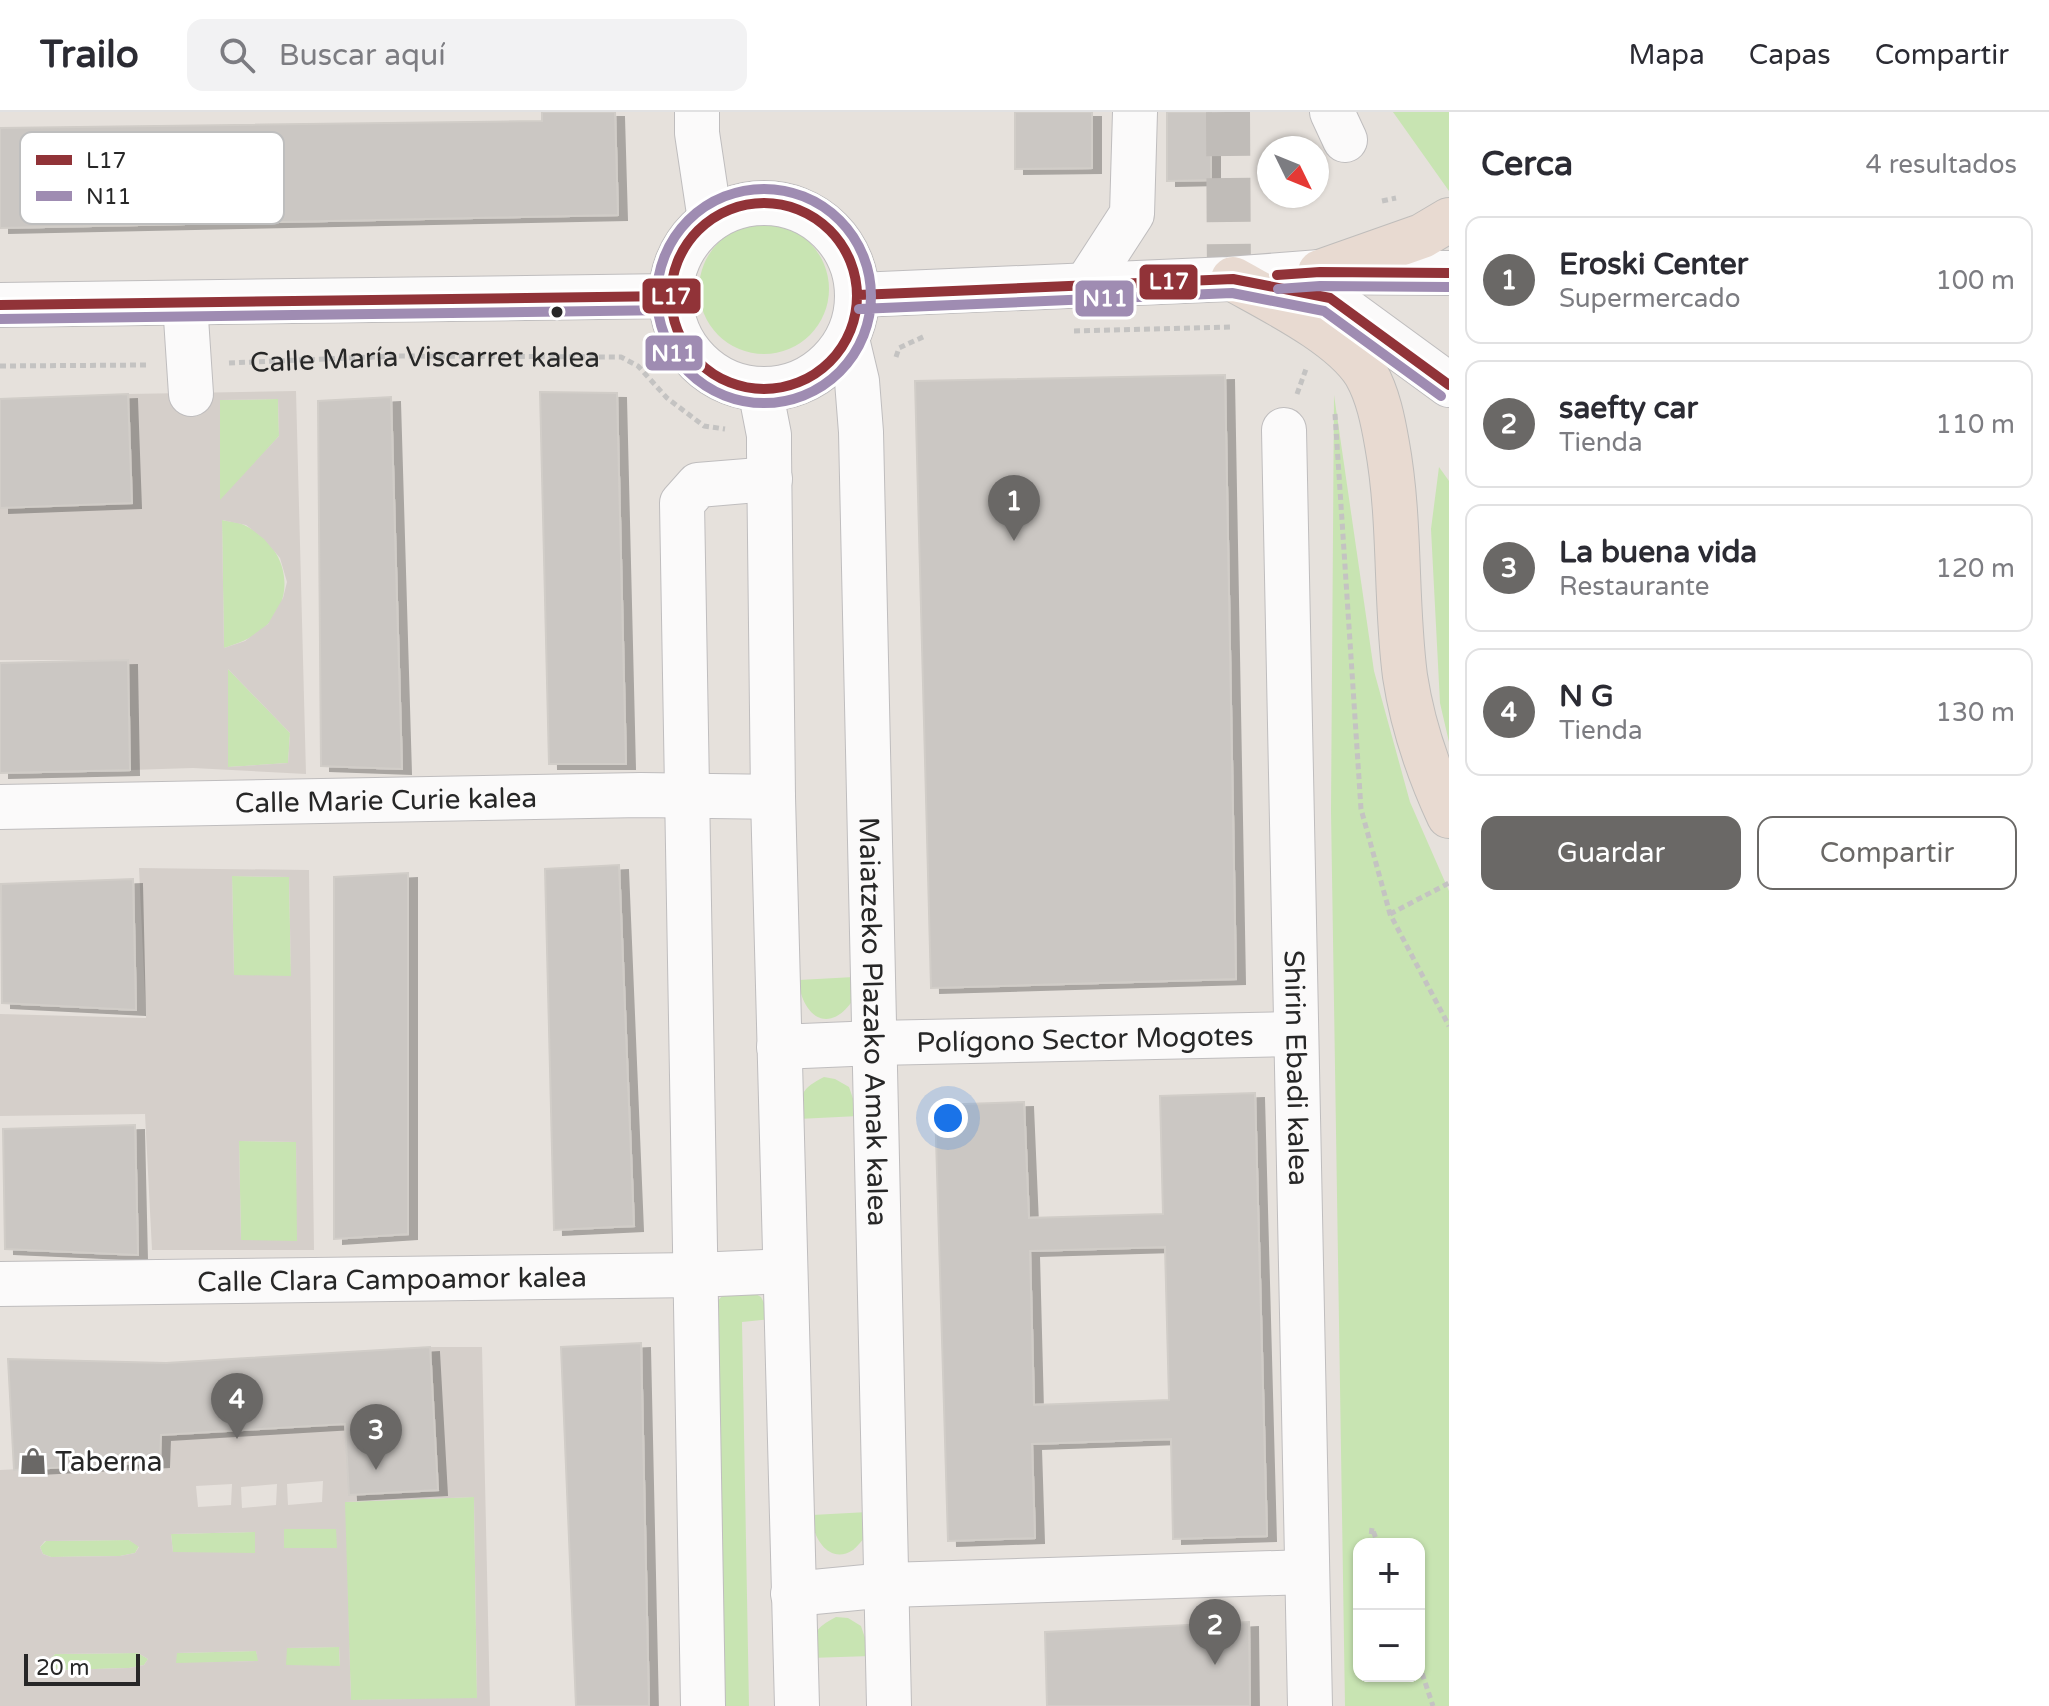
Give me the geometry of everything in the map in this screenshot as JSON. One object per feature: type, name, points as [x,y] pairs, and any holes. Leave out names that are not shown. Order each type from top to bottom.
[{"type":"highway","points":[[1320,272],[1422,236],[1449,220]]},
{"type":"highway","points":[[1233,279],[1331,338],[1365,373],[1381,412],[1394,483],[1405,677],[1437,790],[1449,816]]},
{"type":"street","points":[[697,112],[697,133],[710,220]]},
{"type":"street","points":[[1086,285],[1132,214],[1135,112]]},
{"type":"street","points":[[765,202],[794,207],[819,220],[840,241],[853,266],[858,295],[855,318],[847,339],[832,360],[810,376],[786,386],[760,389],[732,383],[707,370],[688,349],[675,324],[671,296],[676,267],[689,241],[710,220],[737,207],[765,202]]},
{"type":"street","points":[[858,295],[1233,279],[1320,272],[1449,273]]},
{"type":"street","points":[[1233,279],[1330,298],[1449,385]]},
{"type":"street","points":[[0,305],[671,296]]},
{"type":"street","points":[[185,303],[190,380]]},
{"type":"street","name":"Maiatzeko Plazako Amak kalea","points":[[847,339],[857,381],[861,432],[889,1706]]},
{"type":"street","points":[[760,389],[769,435],[773,797],[797,1706]]},
{"type":"street","name":"Shirin Ebadi kalea","points":[[1284,430],[1310,1706]]},
{"type":"street","points":[[703,1706],[682,503],[698,485],[770,479]]},
{"type":"street","name":"Calle Marie Curie kalea","points":[[0,807],[687,795],[773,797]]},
{"type":"street","name":"Polígono Sector Mogotes","points":[[779,1047],[1296,1034]]},
{"type":"street","name":"Calle Clara Campoamor kalea","points":[[0,1284],[695,1275],[784,1271]]},
{"type":"street","points":[[793,1594],[887,1585],[1307,1572]]},
{"type":"path","points":[[1072,331],[1245,326]]},
{"type":"path","points":[[895,359],[899,348],[929,334]]},
{"type":"path","name":"Calle María Viscarret kalea","points":[[0,366],[190,380],[396,356],[621,357],[638,366],[667,398],[704,426],[769,435]]},
{"type":"path","points":[[1309,361],[1317,372]]},
{"type":"path","points":[[1335,409],[1361,809],[1390,914],[1449,1026]]},
{"type":"path","points":[[1390,914],[1449,883]]},
{"type":"path","points":[[1371,1538],[1372,1528],[1376,1538]]},
{"type":"path","points":[[1425,1682],[1433,1706]]},
{"type":"green space","points":[[1393,112],[1449,112],[1449,191]]},
{"type":"green space","points":[[764,224],[789,229],[810,243],[824,264],[829,289],[824,314],[810,335],[789,349],[764,354],[739,349],[718,335],[704,314],[699,289],[704,264],[718,243],[739,229]]},
{"type":"green space","points":[[1334,395],[1374,671],[1410,802],[1449,891],[1449,1706],[1345,1706],[1331,811]]},
{"type":"green space","points":[[278,399],[279,436],[220,502],[220,400]]},
{"type":"green space","points":[[1439,467],[1449,481],[1449,742],[1440,703],[1431,529]]},
{"type":"green space","points":[[222,520],[244,525],[270,545],[283,570],[285,584],[277,611],[264,629],[224,648]]},
{"type":"green space","points":[[227,668],[290,733],[288,763],[228,767]]},
{"type":"green space","points":[[232,876],[289,877],[291,976],[234,976]]},
{"type":"green space","points":[[854,977],[854,999],[840,1014],[831,1018],[816,1016],[802,997],[799,980]]},
{"type":"green space","points":[[824,1077],[849,1087],[859,1116],[798,1119],[803,1093]]},
{"type":"green space","points":[[239,1141],[296,1142],[298,1241],[241,1241]]},
{"type":"green space","points":[[747,1289],[761,1297],[772,1319],[742,1322],[749,1706],[718,1706],[711,1308],[724,1294]]},
{"type":"green space","points":[[474,1497],[477,1699],[351,1700],[344,1502]]},
{"type":"green space","points":[[868,1512],[867,1535],[853,1550],[836,1554],[818,1540],[812,1515]]},
{"type":"green space","points":[[283,1529],[337,1529],[338,1548],[284,1548]]},
{"type":"green space","points":[[255,1532],[255,1553],[173,1553],[171,1534]]},
{"type":"green space","points":[[129,1540],[139,1546],[135,1553],[120,1556],[51,1557],[43,1554],[40,1547],[46,1541]]},
{"type":"green space","points":[[836,1617],[848,1618],[861,1626],[871,1656],[810,1658],[816,1633]]},
{"type":"green space","points":[[339,1647],[340,1666],[286,1666],[286,1648]]},
{"type":"green space","points":[[256,1651],[259,1661],[176,1664],[176,1653]]},
{"type":"green space","points":[[138,1653],[148,1659],[144,1665],[129,1668],[60,1670],[52,1667],[49,1659],[55,1654]]},
{"type":"shaded area","points":[[296,391],[306,774],[193,768],[130,770],[127,660],[0,660],[0,508],[132,502],[128,394]],"holes":[[[278,399],[279,436],[220,500],[220,400]],[[222,520],[246,525],[264,539],[280,558],[287,582],[283,598],[268,624],[245,641],[224,648]],[[228,669],[290,733],[288,763],[228,767]]]},
{"type":"shaded area","points":[[139,868],[309,870],[314,1250],[152,1250],[145,1114],[0,1116],[0,1014],[146,1018]],"holes":[[[232,876],[289,877],[291,976],[234,975]],[[239,1141],[296,1142],[297,1241],[241,1240]]]},
{"type":"shaded area","points":[[430,1347],[482,1347],[490,1706],[0,1706],[0,1470],[160,1462],[161,1434],[345,1424],[349,1495],[437,1490]],"holes":[[[323,1481],[322,1502],[288,1505],[287,1484]],[[232,1484],[231,1505],[198,1507],[196,1486]],[[277,1484],[276,1505],[242,1508],[241,1487]],[[474,1497],[477,1698],[351,1700],[345,1502]],[[284,1529],[336,1529],[337,1548],[284,1548]],[[255,1532],[255,1553],[173,1552],[171,1534]],[[129,1540],[139,1547],[135,1553],[120,1556],[51,1557],[43,1554],[40,1547],[45,1541]],[[339,1647],[340,1666],[286,1665],[287,1648]],[[256,1651],[258,1661],[176,1663],[177,1653]],[[138,1653],[148,1659],[144,1665],[129,1668],[60,1670],[52,1667],[49,1660],[55,1654]]]},
{"type":"building","points":[[542,112],[615,112],[618,215],[284,222],[284,132],[20,132],[20,224],[190,224],[0,228],[0,128],[542,121]]},
{"type":"building","points":[[1015,112],[1092,112],[1092,168],[1015,169]]},
{"type":"building","points":[[1167,112],[1211,112],[1211,180],[1167,181]]},
{"type":"building","points":[[1225,375],[1236,979],[931,988],[915,381]]},
{"type":"building","points":[[540,392],[617,393],[626,764],[549,764]]},
{"type":"building","points":[[128,394],[132,503],[0,508],[0,399]]},
{"type":"building","points":[[391,397],[402,769],[321,766],[318,401]]},
{"type":"building","points":[[128,660],[130,770],[0,773],[0,663]]},
{"type":"building","points":[[619,865],[634,1226],[554,1230],[545,869]]},
{"type":"building","points":[[408,873],[408,1234],[334,1239],[334,877]]},
{"type":"building","points":[[133,879],[136,1010],[2,1003],[1,884]]},
{"type":"building","points":[[1255,1093],[1267,1536],[1173,1539],[1171,1439],[1032,1444],[1035,1538],[948,1541],[935,1105],[1024,1102],[1029,1218],[1163,1214],[1160,1096]],"holes":[[[1165,1247],[1169,1400],[1034,1405],[1030,1251]]]},
{"type":"building","points":[[135,1125],[138,1255],[5,1249],[3,1129]]},
{"type":"building","points":[[641,1343],[649,1706],[576,1706],[561,1347]]},
{"type":"building","points":[[430,1347],[438,1490],[349,1495],[345,1424],[161,1435],[160,1462],[14,1470],[8,1359],[166,1363]]},
{"type":"building","points":[[1249,1622],[1250,1706],[1047,1706],[1045,1632]]},
{"type":"tunnel","points":[[1228,112],[1229,279]]},
{"type":"transit line","name":"N11","points":[[764,189],[805,198],[823,207],[839,221],[853,237],[862,255],[871,296],[862,337],[853,355],[839,371],[823,385],[805,394],[764,403],[723,394],[705,385],[689,371],[675,355],[666,337],[657,296],[666,255],[675,237],[689,221],[705,207],[723,198],[764,189]]},
{"type":"transit line","name":"L17","points":[[764,203],[799,211],[829,231],[849,261],[857,296],[849,331],[829,361],[799,381],[764,389],[729,381],[699,361],[679,331],[671,296],[679,261],[699,231],[729,211],[764,203]]},
{"type":"transit line","name":"L17","points":[[1277,275],[1320,272],[1449,273]]},
{"type":"transit line","name":"L17","points":[[858,295],[1233,279],[1330,298],[1449,385]]},
{"type":"transit line","name":"N11","points":[[1278,289],[1320,286],[1449,287]]},
{"type":"transit line","name":"N11","points":[[859,309],[1232,293],[1324,311],[1441,396]]},
{"type":"transit line","name":"L17","points":[[0,305],[671,296]]},
{"type":"transit line","name":"N11","points":[[0,319],[671,310]]},
{"type":"place","name":"Eroski Center","points":[[1014,541]]},
{"type":"place","name":"N G","points":[[237,1439]]},
{"type":"place","name":"Taberna","points":[[33,1461]]},
{"type":"place","name":"La buena vida","points":[[376,1470]]},
{"type":"place","name":"saefty car","points":[[1215,1665]]}]
